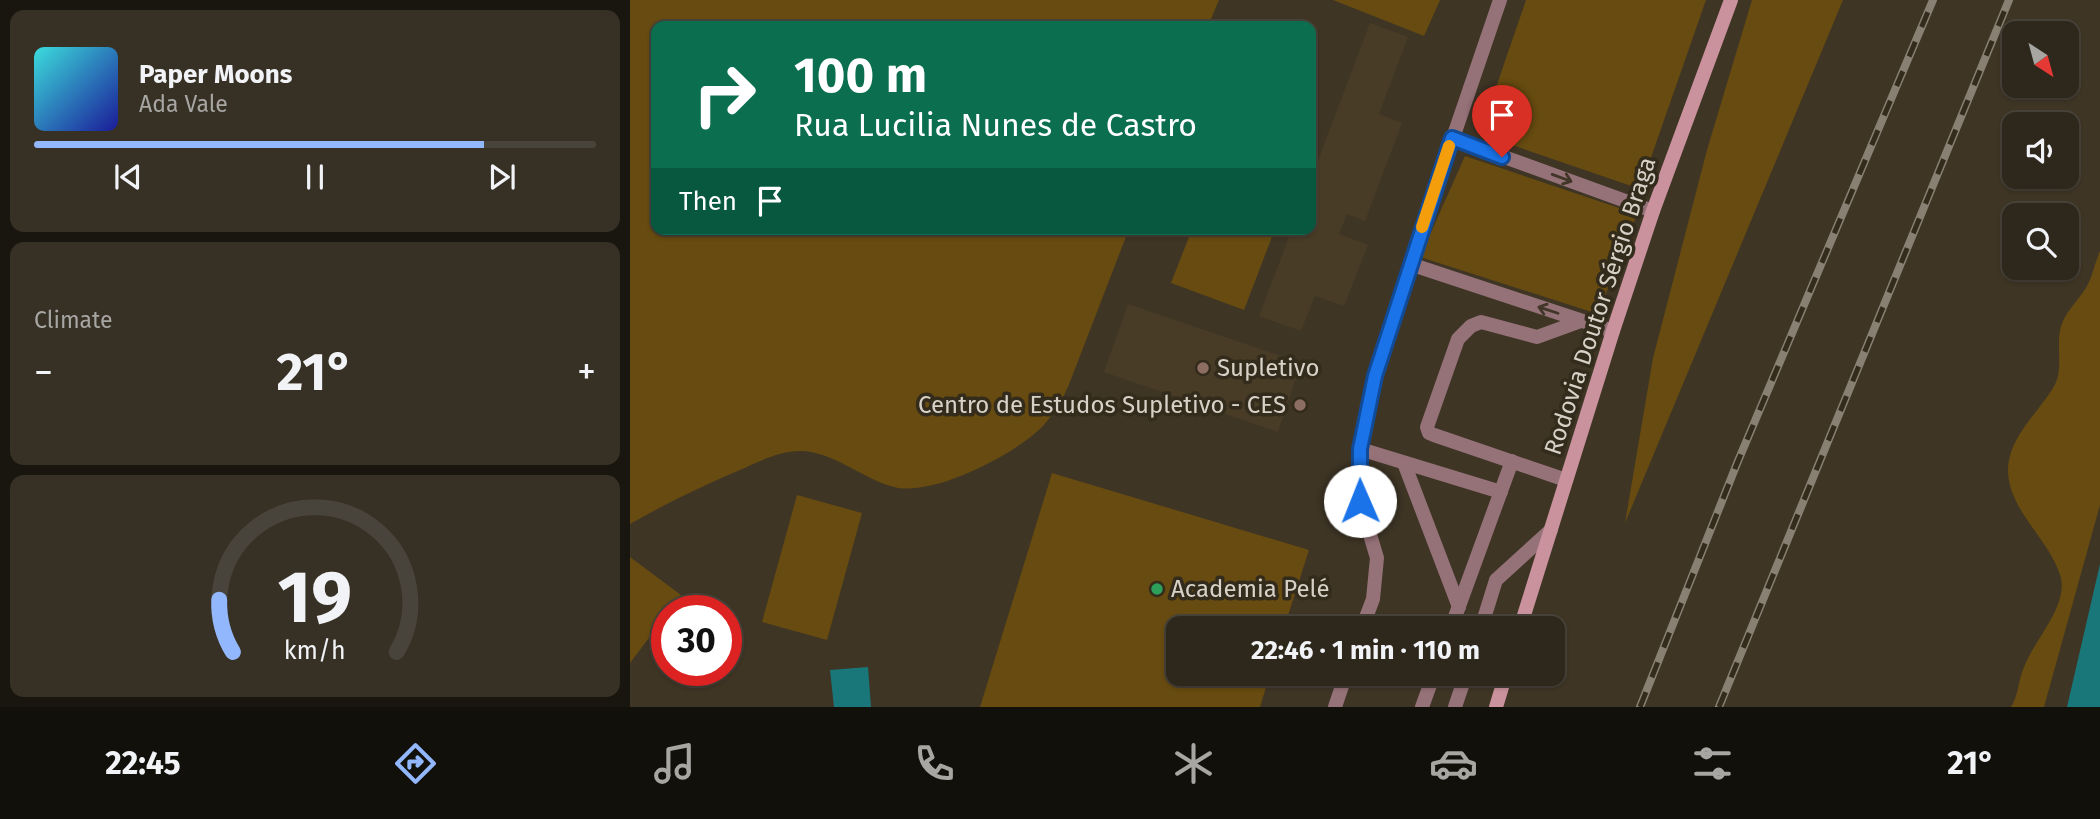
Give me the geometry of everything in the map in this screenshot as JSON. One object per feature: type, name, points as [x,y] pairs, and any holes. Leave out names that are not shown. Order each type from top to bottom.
[{"type":"main road","name":"Rodovia Doutor Sérgio Braga","points":[[1524,616],[1653,211],[1731,0]]},
{"type":"main road","points":[[1496,707],[1502,686]]},
{"type":"street","points":[[1367,616],[1373,599],[1377,558],[1360,501],[1360,449],[1375,376],[1410,264],[1500,0]]},
{"type":"street","points":[[1452,138],[1653,211]]},
{"type":"street","points":[[1410,264],[1613,331]]},
{"type":"street","points":[[1566,480],[1434,435],[1427,430],[1427,423],[1458,339],[1467,328],[1477,323],[1533,337],[1581,321]]},
{"type":"street","points":[[1360,449],[1500,492]]},
{"type":"street","points":[[1456,616],[1512,461]]},
{"type":"street","points":[[1404,463],[1459,607]]},
{"type":"street","points":[[1485,616],[1496,580],[1551,530]]},
{"type":"street","points":[[1335,707],[1342,686]]},
{"type":"street","points":[[1422,707],[1430,686]]},
{"type":"street","points":[[1455,707],[1462,686]]},
{"type":"shaded area","points":[[630,0],[1219,0],[1210,21],[651,21],[651,235],[1127,235],[1068,387],[1042,427],[1013,450],[951,480],[910,488],[882,483],[836,460],[812,452],[784,453],[712,482],[630,524]]},
{"type":"shaded area","points":[[1333,0],[1440,0],[1424,36]]},
{"type":"shaded area","points":[[1526,0],[1706,0],[1640,189],[1480,134]]},
{"type":"shaded area","points":[[1752,0],[1843,0],[1625,523],[1653,358],[1707,150]]},
{"type":"shaded area","points":[[1370,23],[1408,37],[1379,114],[1402,123],[1365,221],[1347,214],[1339,234],[1368,245],[1344,306],[1315,296],[1301,331],[1259,316],[1290,235],[1316,235],[1316,166]]},
{"type":"shaded area","points":[[1465,156],[1637,214],[1598,314],[1420,257]]},
{"type":"shaded area","points":[[1190,235],[1273,235],[1244,310],[1171,283]]},
{"type":"shaded area","points":[[2100,251],[2100,505],[2044,707],[2011,707],[2029,656],[2056,610],[2062,586],[2055,562],[2015,499],[2010,485],[2009,459],[2024,427],[2057,380],[2060,329],[2065,316],[2087,286]]},
{"type":"shaded area","name":"Supletivo","points":[[1128,304],[1301,363],[1278,432],[1104,372]]},
{"type":"shaded area","name":"Academia Pelé","points":[[1052,473],[1309,550],[1288,616],[1166,616],[1166,686],[1266,686],[1260,707],[980,707]]},
{"type":"shaded area","points":[[797,495],[862,513],[827,640],[762,622]]},
{"type":"shaded area","points":[[630,557],[681,595],[651,595],[651,635],[630,663]]},
{"type":"water","points":[[2100,564],[2100,707],[2067,707]]},
{"type":"water","points":[[868,667],[871,707],[834,707],[830,670]]},
{"type":"railway","points":[[1640,707],[1738,461],[1933,0]]},
{"type":"railway","points":[[1719,707],[2009,0]]},
{"type":"slow traffic","points":[[1422,227],[1449,146]]},
{"type":"place","name":"Supletivo","points":[[1203,368]]},
{"type":"place","name":"Centro de Estudos Supletivo - CES","points":[[1300,405]]},
{"type":"place","name":"Academia Pelé","points":[[1157,589]]},
{"type":"route","points":[[1360,501],[1360,449],[1375,376],[1452,138],[1502,157]]}]
